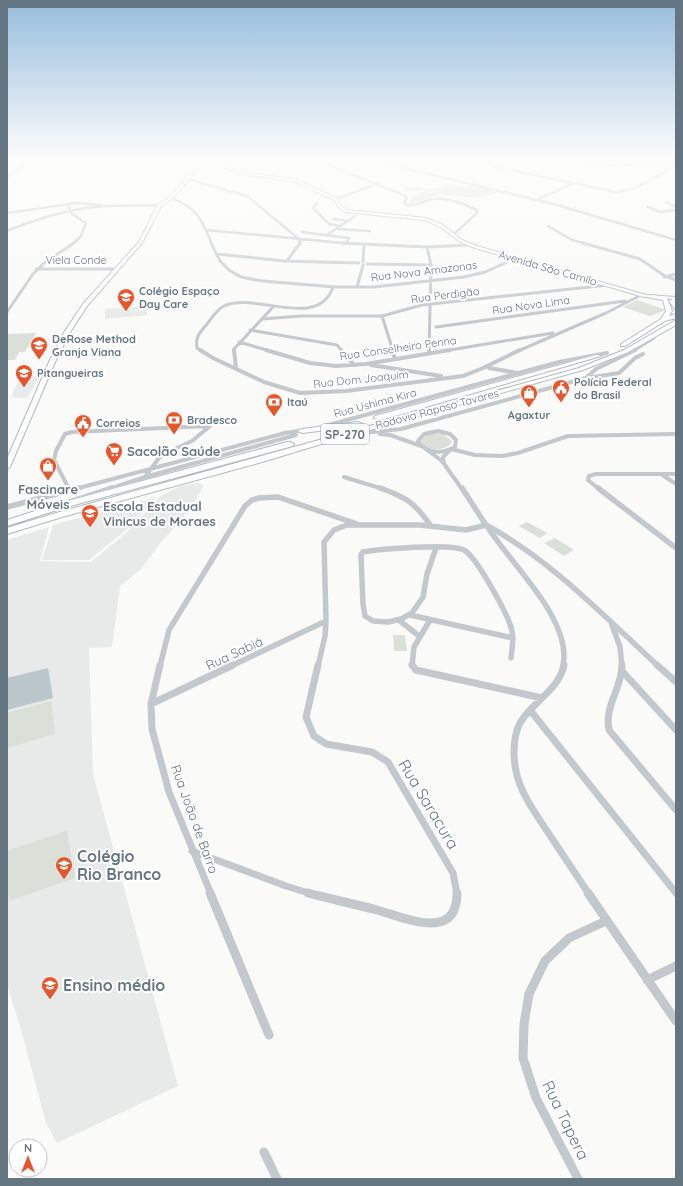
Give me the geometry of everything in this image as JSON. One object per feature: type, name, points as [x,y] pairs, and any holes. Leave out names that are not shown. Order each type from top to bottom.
[{"type":"highway","points":[[653,297],[671,297]]},
{"type":"highway","points":[[671,297],[676,307]]},
{"type":"highway","points":[[663,320],[669,308],[671,297]]},
{"type":"highway","name":"Rodovia Raposo Tavares","points":[[7,531],[59,510],[608,353],[663,320],[676,316]]},
{"type":"highway","name":"Rodovia Raposo Tavares","points":[[7,523],[22,518],[259,460],[345,434],[581,369],[615,356],[676,322]]},
{"type":"highway","points":[[305,431],[358,424]]},
{"type":"highway","points":[[7,537],[59,510]]},
{"type":"highway","points":[[7,518],[22,518]]},
{"type":"main road","points":[[7,467],[9,458],[52,362],[68,331],[86,305],[143,239],[154,215]]},
{"type":"main road","name":"Avenida São Camilo","points":[[389,215],[425,219],[440,225],[458,240],[470,245],[653,297]]},
{"type":"main road","name":"Avenida São Camilo","points":[[643,294],[671,297]]},
{"type":"street","points":[[7,232],[20,226],[59,215]]},
{"type":"street","points":[[7,312],[29,276],[36,269],[71,246],[85,228],[86,223],[76,215]]},
{"type":"street","points":[[199,215],[206,230],[346,244],[428,247],[470,245]]},
{"type":"street","points":[[270,215],[299,239],[300,244],[287,261]]},
{"type":"street","points":[[320,215],[327,223],[341,226]]},
{"type":"street","points":[[452,235],[474,215]]},
{"type":"street","points":[[591,215],[676,240]]},
{"type":"street","points":[[327,235],[355,216]]},
{"type":"street","points":[[334,219],[348,221]]},
{"type":"street","points":[[548,226],[572,240],[640,259],[663,277],[676,280]]},
{"type":"street","points":[[337,229],[370,231]]},
{"type":"street","name":"Rua Nova Amazonas","points":[[206,230],[207,236],[221,262],[230,271],[245,278],[333,287],[390,286],[480,273],[514,258]]},
{"type":"street","points":[[302,232],[349,238],[346,244]]},
{"type":"street","points":[[357,287],[363,263],[364,245]]},
{"type":"street","points":[[428,247],[431,265],[429,353]]},
{"type":"street","points":[[217,254],[287,261],[431,265]]},
{"type":"street","name":"Viela Conde","points":[[36,269],[116,270]]},
{"type":"street","points":[[663,277],[676,274]]},
{"type":"street","name":"Rua Perdigão","points":[[262,319],[301,316],[382,316],[412,306],[608,285]]},
{"type":"street","name":"Rua Dom Joaquim","points":[[333,287],[330,294],[317,306],[274,306],[247,303],[227,305],[215,312],[200,332],[196,340],[199,350],[264,382],[280,388],[300,393],[346,391],[463,376],[500,362],[528,347],[643,294]]},
{"type":"street","name":"Rua Nova Lima","points":[[436,327],[630,301]]},
{"type":"street","points":[[236,368],[233,352],[239,342],[274,306]]},
{"type":"street","points":[[382,316],[395,359]]},
{"type":"street","points":[[250,330],[337,345],[354,365]]},
{"type":"street","name":"Rua Conselheiro Penna","points":[[239,342],[310,363],[336,366],[366,364],[561,332]]},
{"type":"street","points":[[586,378],[603,366],[639,348],[655,335]]},
{"type":"street","points":[[337,345],[340,339]]},
{"type":"street","name":"Rua Ushima Kira","points":[[7,507],[152,467],[285,433],[305,431],[559,362],[608,353]]},
{"type":"street","points":[[345,434],[401,429],[586,378],[619,373],[635,358],[643,354]]},
{"type":"street","points":[[500,362],[502,369]]},
{"type":"street","points":[[366,364],[448,377]]},
{"type":"street","points":[[603,366],[608,370],[619,373]]},
{"type":"street","points":[[487,367],[522,373]]},
{"type":"street","points":[[506,371],[508,377]]},
{"type":"street","points":[[435,420],[433,423],[438,431]]},
{"type":"street","name":"Rua Ushima Kira","points":[[70,490],[54,460],[54,456],[65,434],[72,432],[210,426],[192,442],[163,455],[152,467]]},
{"type":"street","points":[[59,510],[79,498],[145,477],[305,431]]},
{"type":"street","points":[[444,464],[444,457],[456,444],[456,440],[450,434],[438,431],[428,432],[421,436],[418,441],[444,464],[486,526],[548,609],[565,646],[565,659],[554,684],[520,723],[514,746],[515,765],[520,789],[606,921],[676,1021]]},
{"type":"street","points":[[372,432],[390,435],[433,451],[451,449],[459,453],[477,455],[507,455],[519,453],[556,438],[568,436],[676,434]]},
{"type":"street","points":[[145,477],[152,467]]},
{"type":"street","points":[[676,474],[596,474],[589,476],[588,480],[676,548]]},
{"type":"street","points":[[661,474],[676,484]]},
{"type":"street","points":[[344,477],[410,501],[418,507],[431,526]]},
{"type":"street","name":"Rua João de Barro","points":[[269,1035],[169,792],[152,729],[151,704],[165,644],[171,626],[245,506],[252,500],[259,498],[278,497],[359,525]]},
{"type":"street","name":"Rua Saracura","points":[[192,851],[288,887],[405,918],[431,922],[443,921],[452,915],[457,904],[457,881],[388,762],[371,751],[332,746],[321,743],[313,737],[308,728],[306,717],[325,636],[324,542],[328,535],[333,530],[342,526],[359,525],[431,526],[453,530],[472,530],[486,526]]},
{"type":"street","points":[[486,526],[510,538],[554,570],[676,682]]},
{"type":"street","points":[[436,548],[427,573],[425,591],[420,603],[410,615],[400,621],[377,622],[368,619],[365,616],[363,604],[361,555],[363,552],[375,549],[436,548],[462,549],[470,554],[504,609],[510,624],[513,638],[511,658]]},
{"type":"street","points":[[410,615],[513,638]]},
{"type":"street","points":[[430,620],[419,636],[411,660],[412,666],[416,670],[542,698]]},
{"type":"street","name":"Rua Sabiá","points":[[151,704],[326,621]]},
{"type":"street","points":[[400,621],[419,636]]},
{"type":"street","points":[[611,623],[620,646],[622,671],[606,720],[609,730],[676,810]]},
{"type":"street","points":[[622,671],[676,730]]},
{"type":"street","points":[[530,710],[676,893]]},
{"type":"street","name":"Rua Tapera","points":[[578,1179],[536,1098],[523,1058],[524,1024],[529,994],[545,961],[569,938],[606,921]]},
{"type":"street","points":[[647,980],[676,966]]},
{"type":"street","points":[[264,1152],[277,1179]]},
{"type":"shaded area","points":[[637,300],[666,310],[650,316],[623,307]]},
{"type":"shaded area","name":"Colégio Espaço Day Care","points":[[147,306],[147,315],[105,319],[105,309]]},
{"type":"shaded area","points":[[36,333],[25,352],[19,352],[15,360],[7,360],[7,334]]},
{"type":"shaded area","name":"Pitangueiras","points":[[21,376],[35,376],[38,379],[27,398],[11,397]]},
{"type":"shaded area","points":[[434,433],[443,434],[452,441],[451,443],[444,448],[439,449],[430,448],[423,444],[421,440],[425,435]]},
{"type":"shaded area","name":"Colégio Rio Branco","points":[[198,483],[204,486],[191,508],[158,546],[141,569],[120,586],[112,647],[89,648],[93,774],[178,1086],[57,1143],[46,1123],[22,1033],[7,985],[7,540],[49,527],[40,561],[91,562],[126,533],[161,496],[180,486]]},
{"type":"shaded area","name":"Escola Estadual Vinicus de Moraes","points":[[157,497],[125,531],[89,560],[42,560],[53,525]]},
{"type":"shaded area","points":[[527,522],[547,533],[540,538],[519,526]]},
{"type":"shaded area","points":[[555,538],[574,550],[564,556],[544,543]]},
{"type":"shaded area","points":[[393,635],[405,635],[407,651],[394,651]]},
{"type":"shaded area","points":[[48,668],[53,698],[7,710],[7,678]]},
{"type":"shaded area","points":[[51,701],[55,734],[7,748],[7,713]]},
{"type":"shaded area","points":[[67,831],[75,878],[9,901],[7,884],[7,851]]},
{"type":"place","name":"Colégio Espaço Day Care","points":[[126,312]]},
{"type":"place","name":"DeRose Method Granja Viana","points":[[39,360]]},
{"type":"place","name":"Pitangueiras","points":[[24,388]]},
{"type":"place","name":"Polícia Federal do Brasil","points":[[561,403]]},
{"type":"place","name":"Agaxtur","points":[[529,408]]},
{"type":"place","name":"Itaú","points":[[274,417]]},
{"type":"place","name":"Bradesco","points":[[174,435]]},
{"type":"place","name":"Correios","points":[[83,438]]},
{"type":"place","name":"Sacolão Saúde","points":[[114,466]]},
{"type":"place","name":"Fascinare Móveis","points":[[48,481]]},
{"type":"place","name":"Escola Estadual Vinicus de Moraes","points":[[90,528]]},
{"type":"place","name":"Colégio Rio Branco","points":[[64,880]]},
{"type":"place","name":"Ensino médio","points":[[50,1000]]}]
